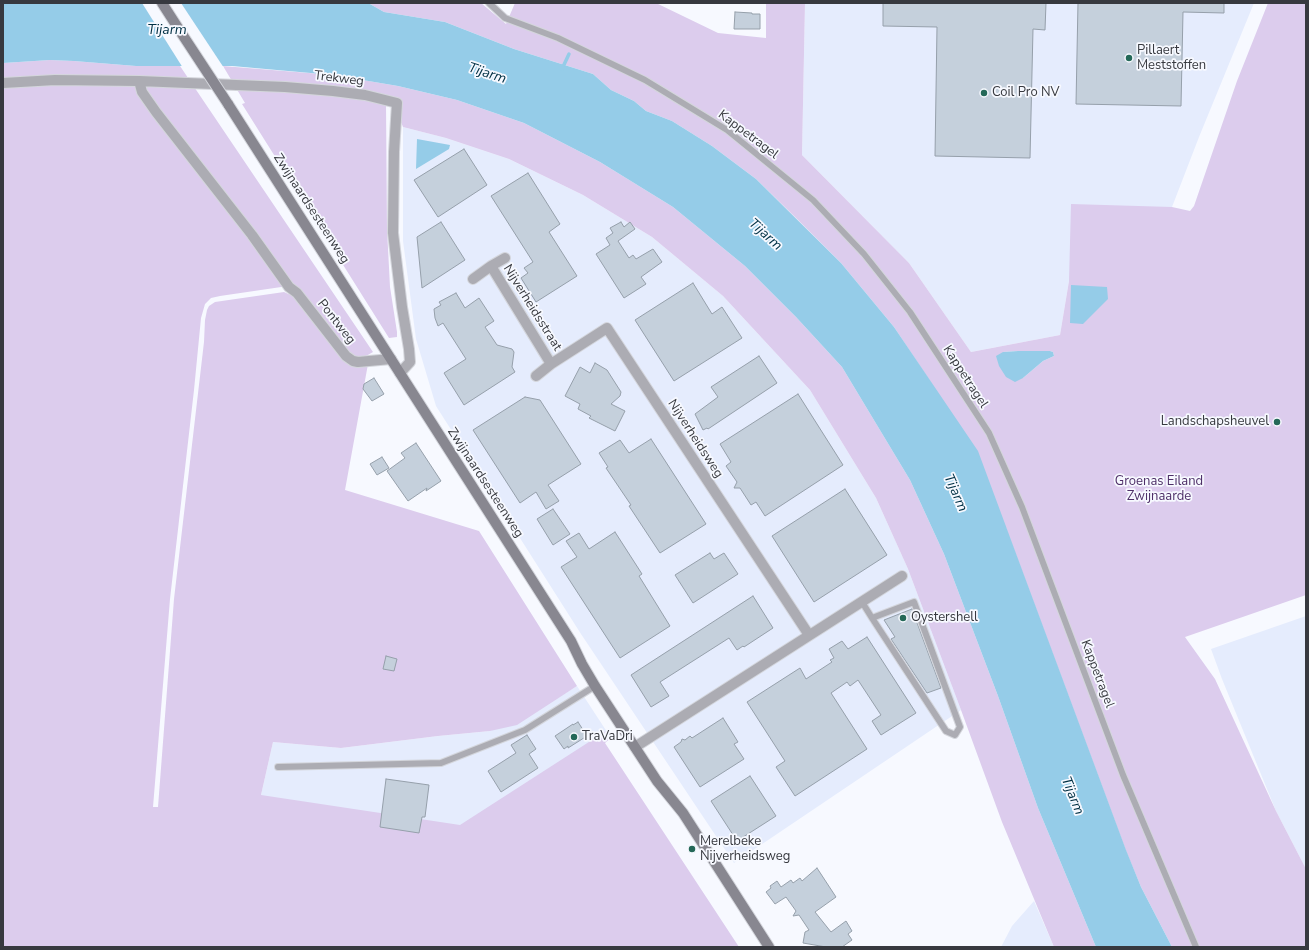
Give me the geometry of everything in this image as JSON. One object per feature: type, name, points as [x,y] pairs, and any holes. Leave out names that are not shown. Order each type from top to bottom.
[{"type":"main road","name":"Zwijnaardsesteenweg","points":[[162,3],[571,641],[595,686],[657,781],[683,813],[770,947]]},
{"type":"street","name":"Trekweg","points":[[3,83],[55,80],[139,80],[285,87],[365,95],[397,103],[394,152],[393,233],[410,362],[400,373]]},
{"type":"street","name":"Pontweg","points":[[139,80],[142,92],[156,112],[252,235],[289,287],[297,293],[346,356],[353,361],[358,362],[391,359]]},
{"type":"street","points":[[473,279],[505,258]]},
{"type":"street","name":"Nijverheidsstraat","points":[[491,266],[551,364]]},
{"type":"street","name":"Nijverheidsweg","points":[[536,376],[551,364],[607,328],[808,635]]},
{"type":"street","points":[[635,747],[902,576]]},
{"type":"lane","name":"Kappetragel","points":[[489,3],[505,18],[558,38],[645,80],[727,130],[813,200],[864,254],[910,312],[989,433],[1022,507],[1124,775],[1196,947]]},
{"type":"lane","points":[[862,602],[872,618],[946,731],[955,735],[960,727],[914,602],[872,618]]},
{"type":"lane","points":[[278,767],[442,764],[525,730],[595,686]]},
{"type":"shaded area","points":[[805,3],[1254,3],[1172,207],[1154,207],[1069,281],[1060,335],[971,352],[909,263],[802,155]]},
{"type":"shaded area","points":[[403,127],[446,138],[509,159],[583,195],[652,237],[723,296],[810,390],[876,498],[908,569],[961,710],[734,863],[581,634],[436,406],[416,339],[403,241]]},
{"type":"shaded area","points":[[1306,616],[1306,869],[1276,811],[1211,649]]},
{"type":"shaded area","points":[[577,686],[611,738],[452,844],[237,794],[261,795],[273,742],[341,748],[490,731],[554,700]]},
{"type":"shaded area","points":[[1034,901],[1054,947],[1001,947],[1012,926]]},
{"type":"green space","name":"Groenas Eiland Zwijnaarde","points":[[364,3],[481,3],[506,24],[515,3],[656,3],[718,33],[766,38],[766,3],[805,3],[802,155],[909,263],[971,352],[1060,335],[1069,281],[1071,204],[1172,207],[1190,211],[1194,206],[1237,81],[1268,3],[1306,3],[1306,595],[1185,637],[1215,679],[1276,811],[1306,869],[1306,947],[1172,947],[1141,887],[1126,851],[1006,528],[932,384],[894,327],[841,263],[756,179],[712,146],[672,121],[646,111],[634,101],[611,90],[593,74],[514,49],[445,22],[384,12],[370,4]],"holes":[[[1003,352],[1053,352],[1054,356],[1043,361],[1023,378]]]},
{"type":"green space","points":[[50,60],[136,66],[180,66],[373,352],[361,359],[350,356],[288,286],[220,296],[211,298],[205,304],[201,318],[170,599],[153,807],[158,807],[174,599],[207,310],[209,306],[215,302],[284,292],[295,297],[346,360],[368,364],[345,490],[479,531],[577,686],[517,725],[490,731],[341,748],[273,742],[261,795],[460,825],[606,731],[611,738],[605,743],[739,947],[3,947],[3,63]]},
{"type":"green space","points":[[223,66],[333,75],[398,86],[457,100],[524,123],[600,162],[673,207],[745,266],[796,317],[842,367],[910,480],[944,554],[998,696],[1038,808],[1096,947],[1054,947],[1002,822],[908,569],[876,498],[810,390],[723,296],[652,237],[583,195],[509,159],[446,138],[403,127],[394,104],[386,104],[387,229],[390,287],[397,332],[397,337],[389,338],[242,104],[245,103]]},
{"type":"water","name":"Tijarm","points":[[3,3],[370,4],[384,12],[445,22],[514,49],[593,74],[611,90],[634,101],[646,111],[672,121],[712,146],[756,179],[841,263],[894,327],[978,451],[1126,850],[1141,887],[1172,947],[1096,947],[1038,808],[998,696],[944,554],[910,480],[842,367],[796,317],[745,266],[673,207],[600,162],[524,123],[457,100],[398,86],[333,75],[232,66],[136,66],[50,60],[3,63]]},
{"type":"water","points":[[417,139],[450,145],[449,149],[416,169]]},
{"type":"water","points":[[1071,285],[1107,287],[1108,299],[1083,324],[1070,323]]},
{"type":"water","points":[[1050,351],[1053,352],[1054,356],[1043,361],[1023,378],[1015,382],[1006,377],[999,366],[996,356],[1003,352]]},
{"type":"pier","points":[[142,3],[181,3],[224,68],[183,68]]},
{"type":"building","name":"Coil Pro NV","points":[[883,3],[1046,3],[1045,30],[1033,29],[1030,158],[935,156],[937,27],[883,26]]},
{"type":"building","name":"Pillaert Meststoffen","points":[[1078,3],[1224,3],[1224,13],[1183,12],[1181,106],[1076,104]]},
{"type":"building","points":[[735,12],[760,14],[760,29],[734,29]]},
{"type":"building","points":[[464,149],[487,185],[438,217],[414,180]]},
{"type":"building","points":[[528,173],[560,224],[549,232],[577,276],[536,302],[521,278],[528,273],[524,268],[533,262],[491,196]]},
{"type":"building","points":[[441,222],[465,260],[422,288],[417,237]]},
{"type":"building","points":[[621,222],[624,227],[630,222],[635,229],[618,241],[629,258],[633,255],[636,259],[653,249],[662,262],[641,277],[646,284],[624,298],[596,254],[610,245],[606,238],[613,233],[610,228]]},
{"type":"building","points":[[693,283],[712,314],[722,307],[742,338],[674,381],[635,320]]},
{"type":"building","points":[[456,293],[465,308],[479,298],[494,321],[485,327],[497,345],[512,349],[514,352],[512,367],[515,372],[464,405],[444,373],[466,359],[443,323],[438,326],[434,309],[441,305],[439,302]]},
{"type":"building","points":[[759,356],[777,383],[708,429],[703,430],[695,414],[718,397],[711,387]]},
{"type":"building","points":[[595,363],[607,370],[621,392],[620,396],[611,404],[625,411],[615,431],[589,418],[591,416],[578,409],[580,404],[565,396],[580,367],[590,373]]},
{"type":"building","points":[[374,378],[384,394],[372,401],[363,389],[364,384]]},
{"type":"building","points":[[798,394],[843,465],[765,516],[756,502],[751,505],[740,488],[734,488],[737,482],[726,466],[731,462],[720,444]]},
{"type":"building","points":[[525,397],[540,400],[581,464],[548,485],[559,501],[546,509],[536,492],[520,503],[473,430]]},
{"type":"building","points":[[651,439],[706,524],[660,553],[629,506],[631,505],[606,468],[608,467],[599,453],[620,440],[629,453]]},
{"type":"building","points":[[416,443],[441,481],[426,491],[427,488],[408,501],[387,471],[405,458],[401,453]]},
{"type":"building","points":[[382,457],[389,468],[377,475],[370,464]]},
{"type":"building","points":[[845,489],[887,555],[814,602],[772,536]]},
{"type":"building","points":[[553,509],[570,534],[553,545],[537,519]]},
{"type":"building","points":[[615,532],[642,574],[639,576],[670,626],[620,658],[561,567],[577,557],[566,541],[579,533],[589,549]]},
{"type":"building","points":[[710,553],[714,559],[724,553],[738,574],[693,603],[675,575]]},
{"type":"building","points":[[753,596],[773,628],[737,650],[729,638],[660,682],[669,696],[651,707],[631,675]]},
{"type":"building","points":[[912,609],[941,688],[927,693],[891,639],[895,637],[884,620]]},
{"type":"building","points":[[867,637],[916,713],[881,735],[872,721],[881,715],[858,680],[850,686],[847,682],[831,693],[867,749],[795,796],[776,767],[785,761],[747,702],[800,668],[806,679],[832,662],[830,660],[834,658],[829,649],[842,641],[848,649]]},
{"type":"building","points":[[386,656],[397,659],[394,671],[383,669]]},
{"type":"building","points":[[723,718],[738,742],[734,744],[744,759],[700,787],[674,747],[681,742],[682,739],[685,740],[690,736],[692,738]]},
{"type":"building","points":[[578,722],[587,736],[564,749],[555,736]]},
{"type":"building","points":[[527,735],[536,749],[529,754],[538,768],[501,792],[488,771],[516,753],[511,745]]},
{"type":"building","points":[[750,776],[776,816],[737,841],[711,801]]},
{"type":"building","points":[[386,779],[429,785],[425,817],[422,817],[419,833],[380,827]]},
{"type":"building","points":[[817,868],[836,897],[815,912],[831,932],[846,921],[852,931],[848,934],[852,940],[842,947],[826,947],[803,943],[805,932],[809,930],[799,915],[793,916],[796,911],[786,897],[775,904],[766,892],[771,888],[770,886],[777,881],[781,887],[791,880],[793,883],[800,878],[802,881]]},
{"type":"waterway","points":[[562,69],[569,54]]},
{"type":"place","name":"Pillaert Meststoffen","points":[[1129,58]]},
{"type":"place","name":"Coil Pro NV","points":[[984,93]]},
{"type":"place","name":"Landschapsheuvel","points":[[1277,422]]},
{"type":"place","name":"Oystershell","points":[[903,618]]},
{"type":"place","name":"TraVaDri","points":[[574,737]]},
{"type":"place","name":"Merelbeke Nijverheidsweg","points":[[692,849]]}]
